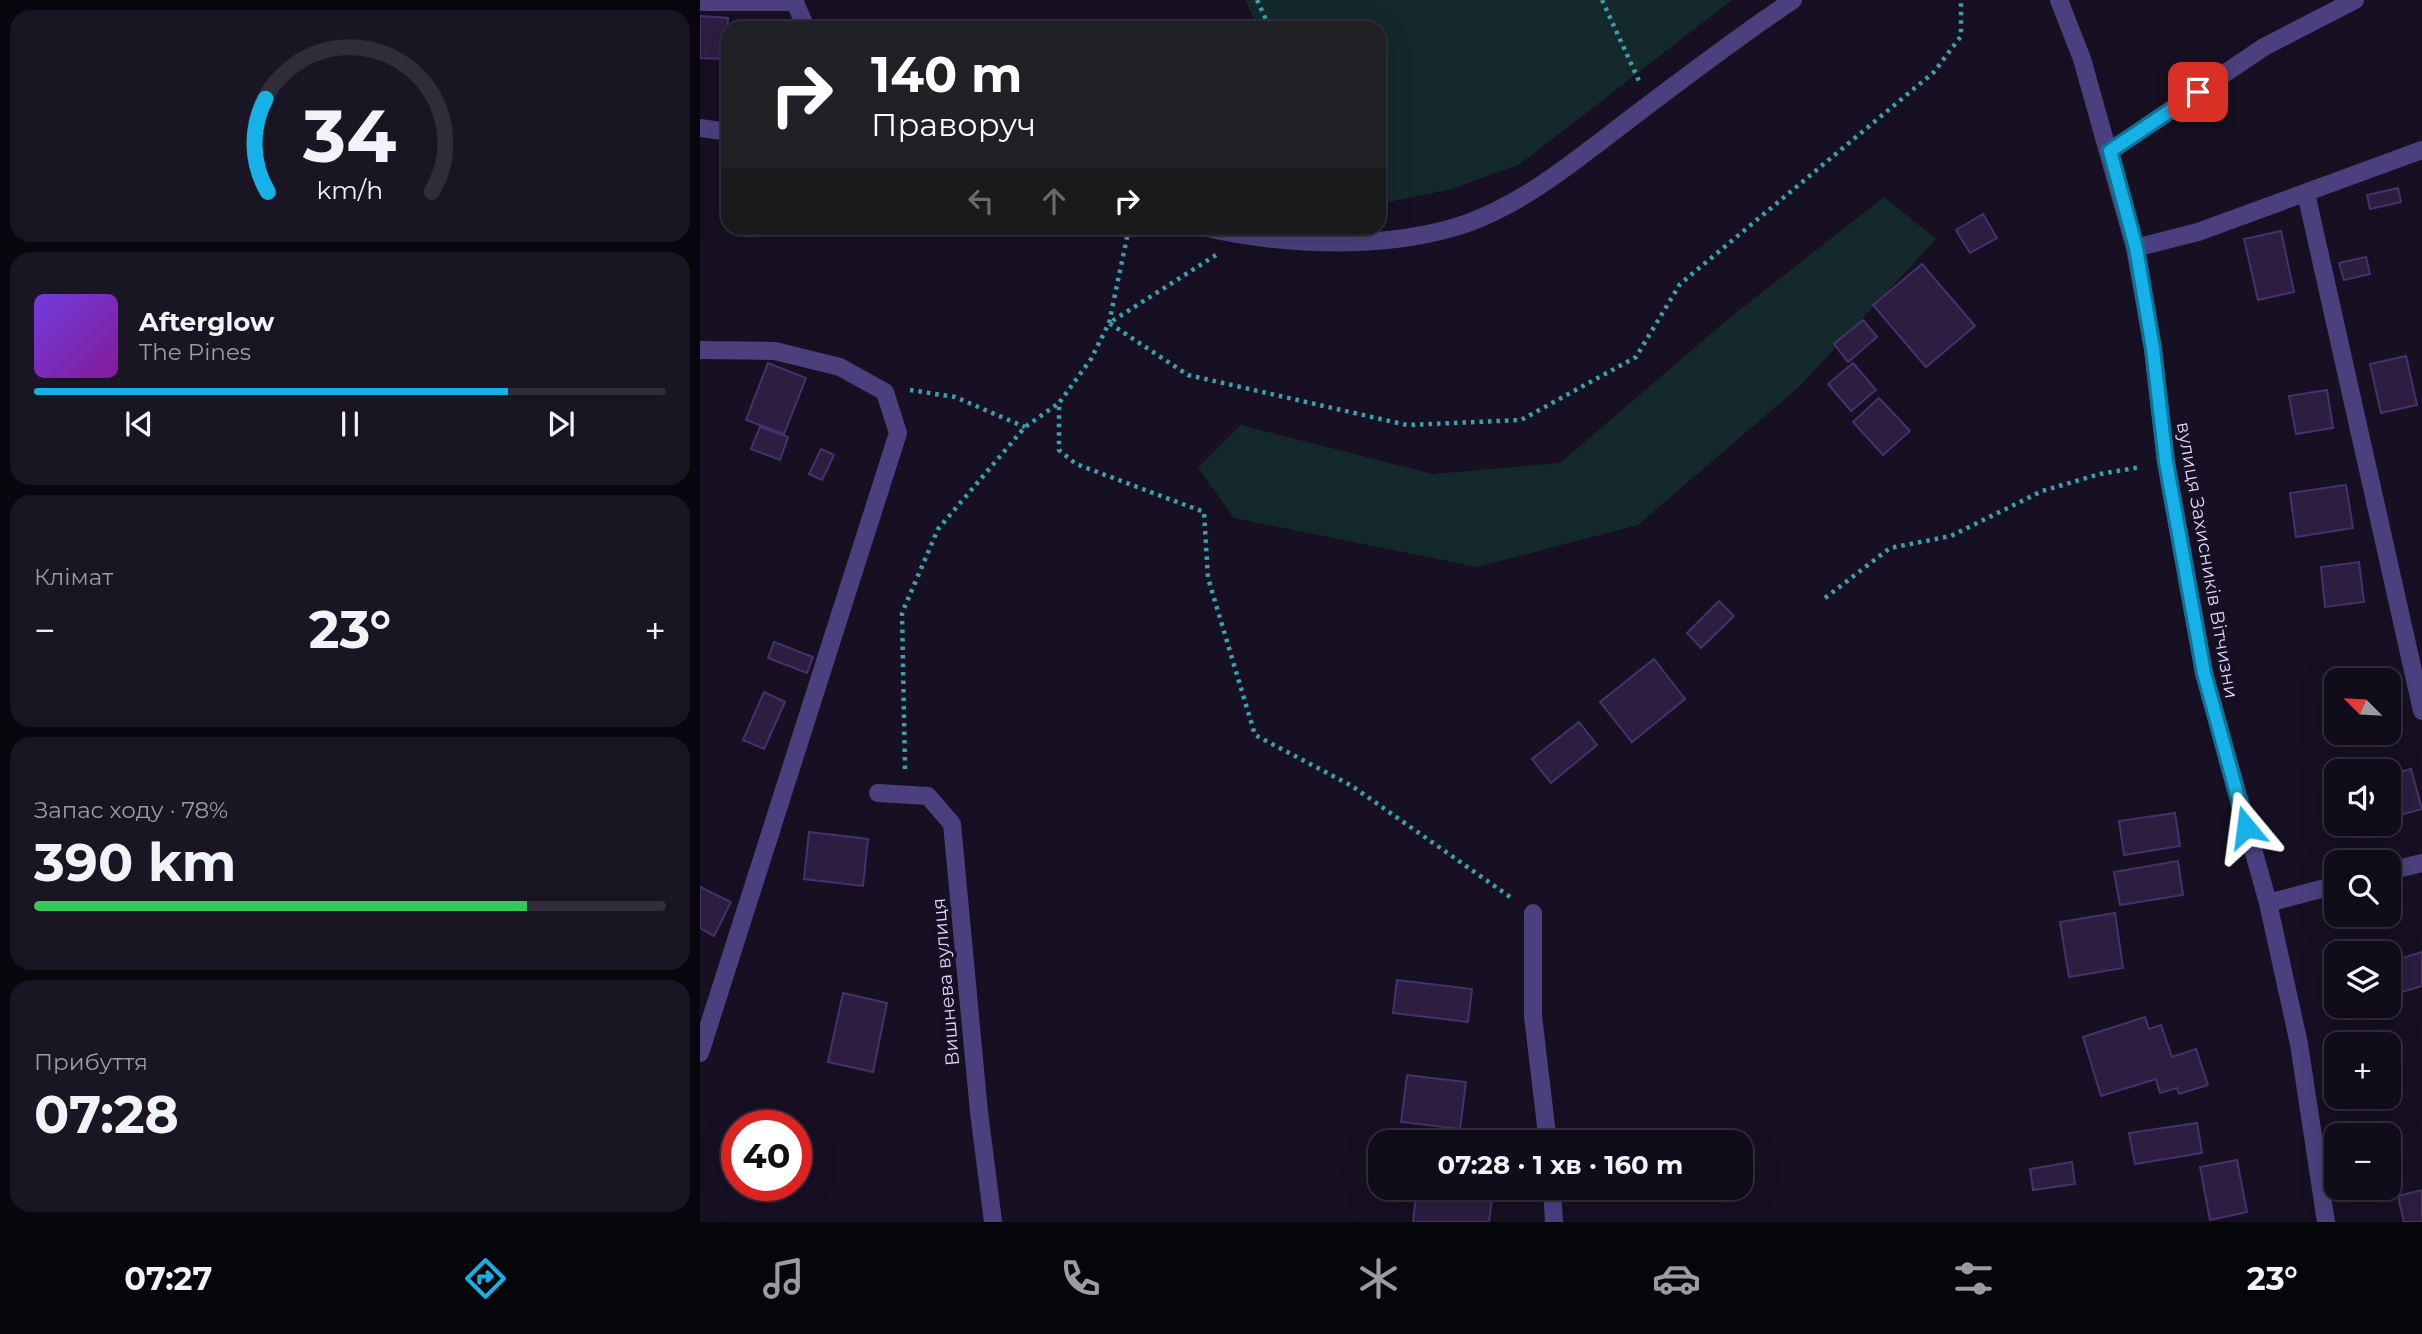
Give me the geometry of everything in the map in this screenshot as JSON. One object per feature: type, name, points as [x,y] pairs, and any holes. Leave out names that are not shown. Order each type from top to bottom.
[{"type":"street","points":[[1254,235],[1312,243],[1394,238],[1464,224],[1528,194],[1734,39],[1793,0]]},
{"type":"street","name":"вулиця Захисників Вітчизни","points":[[2059,0],[2082,59],[2136,248],[2153,349],[2166,462],[2204,673],[2268,903],[2299,1044],[2326,1222]]},
{"type":"street","points":[[2110,151],[2264,47],[2356,0]]},
{"type":"street","points":[[700,2],[795,1],[803,21]]},
{"type":"street","points":[[700,128],[721,131]]},
{"type":"street","points":[[2136,248],[2198,232],[2422,150]]},
{"type":"street","points":[[2306,193],[2422,711]]},
{"type":"street","points":[[700,350],[775,351],[840,367],[885,392],[898,433],[700,1054]]},
{"type":"street","name":"Вишнева вулиця","points":[[878,793],[928,796],[952,824],[976,1086],[993,1222]]},
{"type":"street","points":[[2401,869],[2422,863]]},
{"type":"street","points":[[2268,903],[2324,888]]},
{"type":"street","points":[[1533,913],[1533,1016],[1546,1130]]},
{"type":"street","points":[[1553,1200],[1554,1222]]},
{"type":"path","points":[[1257,0],[1267,21]]},
{"type":"path","points":[[1602,0],[1649,104]]},
{"type":"path","points":[[1109,323],[1188,375],[1407,425],[1521,420],[1636,357],[1679,284],[1934,72],[1961,36],[1961,0]]},
{"type":"path","points":[[906,794],[902,613],[938,528],[1025,427],[1059,403],[1091,359],[1109,323],[1128,235]]},
{"type":"path","points":[[1109,323],[1245,235]]},
{"type":"path","points":[[885,392],[919,389],[955,397],[1025,427]]},
{"type":"path","points":[[1059,403],[1059,450],[1076,464],[1204,512],[1209,578],[1255,735],[1352,786],[1533,913]]},
{"type":"path","points":[[1825,598],[1890,548],[1951,537],[2042,491],[2099,474],[2166,462]]},
{"type":"green space","points":[[1245,0],[1732,0],[1520,164],[1452,189],[1386,203],[1386,21],[1255,21]]},
{"type":"green space","points":[[1884,197],[1936,239],[1800,386],[1638,525],[1477,567],[1234,518],[1198,468],[1241,425],[1433,474],[1560,463],[1728,319]]},
{"type":"building","points":[[700,16],[728,18],[728,21],[721,21],[721,59],[700,58]]},
{"type":"building","points":[[2398,188],[2401,202],[2370,209],[2367,195]]},
{"type":"building","points":[[1983,214],[1997,238],[1970,253],[1956,230]]},
{"type":"building","points":[[2281,231],[2294,292],[2258,300],[2244,239]]},
{"type":"building","points":[[2366,257],[2370,274],[2344,280],[2339,263]]},
{"type":"building","points":[[1922,264],[1975,326],[1926,367],[1873,305]]},
{"type":"building","points":[[1863,320],[1877,337],[1848,362],[1834,344]]},
{"type":"building","points":[[2406,356],[2417,405],[2381,413],[2370,364]]},
{"type":"building","points":[[768,363],[806,378],[784,434],[746,420]]},
{"type":"building","points":[[1853,363],[1876,390],[1851,411],[1828,384]]},
{"type":"building","points":[[2327,390],[2333,428],[2296,434],[2289,396]]},
{"type":"building","points":[[1879,398],[1910,431],[1883,455],[1853,422]]},
{"type":"building","points":[[760,427],[788,437],[780,460],[751,449]]},
{"type":"building","points":[[821,449],[834,455],[822,480],[809,474]]},
{"type":"building","points":[[2346,485],[2353,528],[2296,537],[2290,493]]},
{"type":"building","points":[[2359,562],[2364,602],[2325,607],[2321,567]]},
{"type":"building","points":[[1719,601],[1734,616],[1701,648],[1687,633]]},
{"type":"building","points":[[774,642],[813,657],[807,673],[768,658]]},
{"type":"building","points":[[1654,659],[1685,699],[1632,742],[1600,702]]},
{"type":"building","points":[[764,692],[785,702],[764,749],[743,740]]},
{"type":"building","points":[[1579,722],[1597,745],[1551,783],[1532,759]]},
{"type":"building","points":[[2411,769],[2422,809],[2401,815],[2401,772]]},
{"type":"building","points":[[2175,813],[2180,846],[2124,855],[2119,821]]},
{"type":"building","points":[[809,832],[868,839],[863,886],[804,879]]},
{"type":"building","points":[[2178,861],[2183,895],[2120,905],[2114,872]]},
{"type":"building","points":[[700,887],[731,902],[714,936],[700,928]]},
{"type":"building","points":[[2115,913],[2123,968],[2069,977],[2060,922]]},
{"type":"building","points":[[2422,952],[2422,986],[2401,992],[2401,958]]},
{"type":"building","points":[[1397,980],[1472,989],[1468,1022],[1393,1013]]},
{"type":"building","points":[[843,993],[887,1003],[873,1072],[828,1062]]},
{"type":"building","points":[[2145,1017],[2149,1029],[2161,1025],[2172,1057],[2196,1049],[2208,1085],[2179,1094],[2177,1088],[2160,1093],[2156,1079],[2101,1096],[2083,1037]]},
{"type":"building","points":[[1407,1075],[1466,1082],[1460,1129],[1401,1122]]},
{"type":"building","points":[[2197,1123],[2202,1153],[2135,1164],[2129,1133]]},
{"type":"building","points":[[2237,1160],[2247,1212],[2210,1220],[2200,1167]]},
{"type":"building","points":[[2072,1162],[2075,1184],[2033,1190],[2030,1169]]},
{"type":"building","points":[[2422,1190],[2422,1222],[2404,1222],[2399,1200],[2401,1195]]},
{"type":"building","points":[[1416,1200],[1492,1200],[1489,1222],[1413,1222]]},
{"type":"route","points":[[2198,92],[2110,151],[2136,248],[2153,349],[2166,462],[2204,673],[2246,827]]}]
